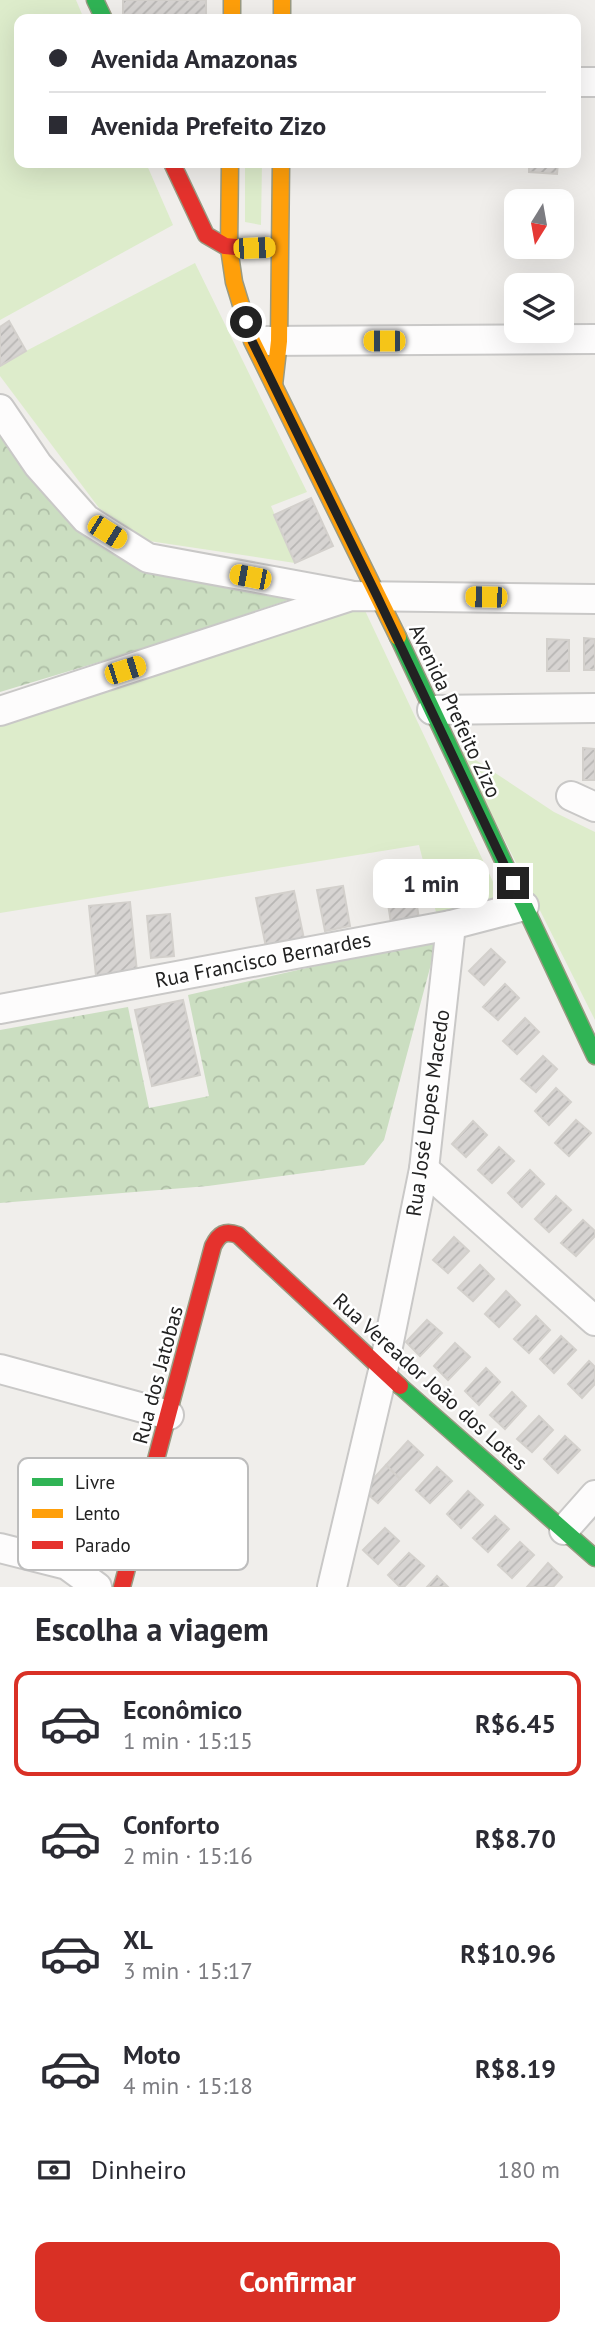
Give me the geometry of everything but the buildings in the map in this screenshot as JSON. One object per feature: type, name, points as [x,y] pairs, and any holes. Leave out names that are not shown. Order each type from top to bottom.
[{"type":"main road","points":[[174,168],[206,234],[216,244],[229,248],[280,247]]},
{"type":"main road","points":[[230,168],[229,248],[234,282],[266,341],[274,385]]},
{"type":"main road","points":[[266,341],[280,247],[281,168]]},
{"type":"main road","name":"Avenida Prefeito Zizo","points":[[266,341],[274,385],[364,596],[432,710],[595,1056]]},
{"type":"main road","name":"Rua dos Jatobas","points":[[157,1458],[217,1238],[222,1232],[229,1231],[238,1235]]},
{"type":"main road","name":"Rua Vereador João dos Lotes","points":[[238,1235],[383,1371],[595,1558]]},
{"type":"main road","name":"Rua dos Jatobas","points":[[122,1587],[127,1570]]},
{"type":"street","points":[[266,341],[595,339]]},
{"type":"street","points":[[0,409],[38,465],[86,519],[148,558],[364,596],[595,599]]},
{"type":"street","points":[[0,711],[364,596]]},
{"type":"street","points":[[432,710],[595,708]]},
{"type":"street","name":"Rua Francisco Bernardes","points":[[0,1009],[451,925],[524,906]]},
{"type":"street","name":"Rua José Lopes Macedo","points":[[341,1581],[424,1169],[451,925]]},
{"type":"street","points":[[424,1169],[595,1321]]},
{"type":"street","points":[[0,1369],[169,1415]]},
{"type":"street","points":[[564,1530],[595,1495]]},
{"type":"street","points":[[0,1548],[18,1553]]},
{"type":"street","points":[[74,1570],[97,1587]]},
{"type":"green space","points":[[0,0],[76,0],[82,14],[14,14],[14,168],[148,168],[173,225],[0,320]]},
{"type":"green space","points":[[245,168],[262,168],[261,225],[245,222]]},
{"type":"green space","points":[[195,263],[307,492],[271,506],[295,563],[149,541],[99,508],[0,376],[0,366]]},
{"type":"green space","points":[[0,427],[79,525],[306,594],[139,650],[0,692]]},
{"type":"green space","points":[[360,600],[504,905],[437,916],[419,845],[0,913],[0,720]]},
{"type":"green space","points":[[459,749],[554,812],[595,832],[595,1020]]},
{"type":"green space","points":[[438,938],[384,1140],[364,1165],[208,1186],[0,1203],[0,1030],[128,1007],[149,1108],[209,1096],[188,995]]},
{"type":"traffic: fast","points":[[95,0],[102,14]]},
{"type":"traffic: fast","points":[[398,637],[595,1056]]},
{"type":"traffic: fast","points":[[400,1386],[595,1558]]},
{"type":"traffic: slow","points":[[232,0],[232,14]]},
{"type":"traffic: slow","points":[[282,0],[282,14]]},
{"type":"traffic: slow","points":[[230,168],[229,248],[234,282],[252,341],[398,637]]},
{"type":"traffic: slow","points":[[274,385],[279,341],[281,168]]},
{"type":"traffic: jam","points":[[174,168],[206,235],[225,246],[246,248]]},
{"type":"traffic: jam","points":[[156,1458],[213,1246],[220,1236],[226,1233],[238,1235],[400,1386]]},
{"type":"traffic: jam","points":[[122,1587],[127,1570]]},
{"type":"route","points":[[246,322],[252,341],[513,883]]}]
